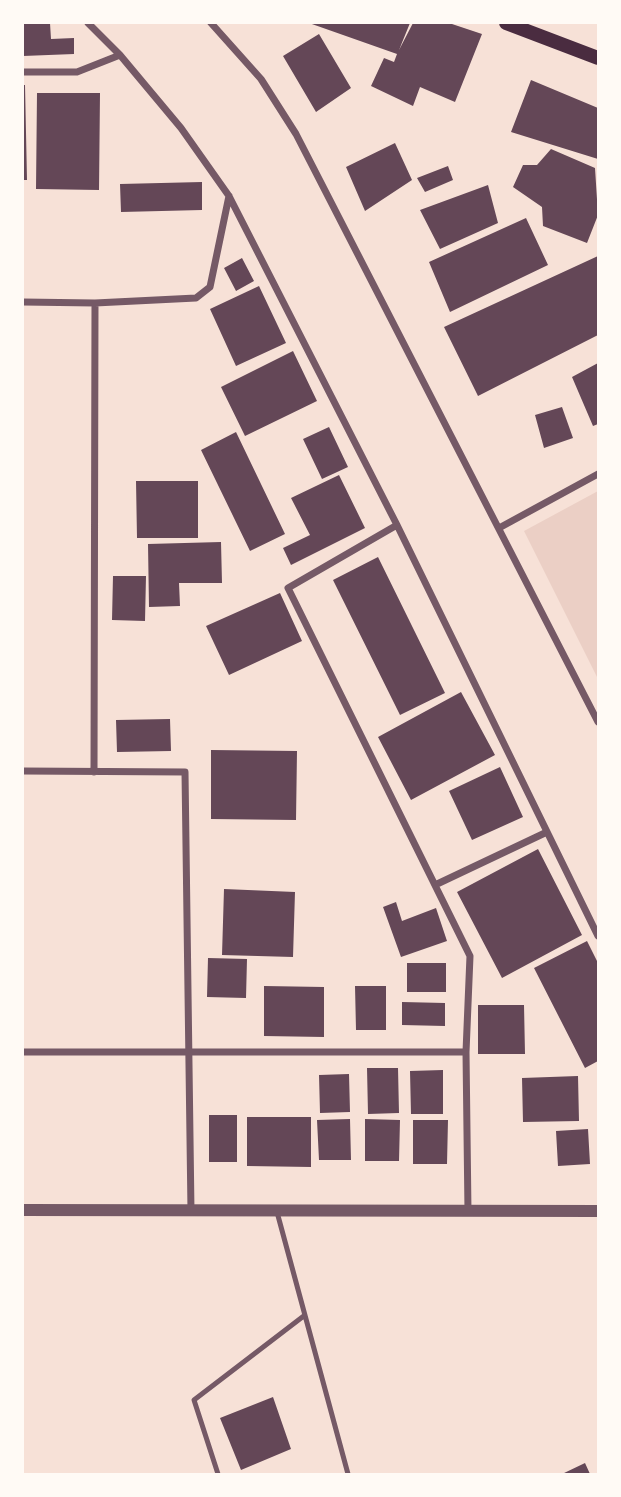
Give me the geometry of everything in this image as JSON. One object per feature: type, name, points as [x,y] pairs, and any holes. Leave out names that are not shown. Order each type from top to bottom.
[{"type":"main road","points":[[506,23],[598,58]]},
{"type":"street","points":[[88,23],[120,55],[181,128],[229,196],[397,525],[598,936]]},
{"type":"street","points":[[211,23],[261,79],[296,134],[598,722]]},
{"type":"street","points":[[23,72],[77,72],[120,55]]},
{"type":"street","points":[[23,302],[95,303],[196,298],[210,287],[229,196]]},
{"type":"street","points":[[94,772],[95,303]]},
{"type":"street","points":[[499,528],[598,474]]},
{"type":"street","points":[[397,525],[288,587],[470,956],[466,1052],[468,1212]]},
{"type":"street","points":[[23,771],[185,772],[191,1211]]},
{"type":"street","points":[[435,884],[547,832]]},
{"type":"street","points":[[23,1052],[466,1052]]},
{"type":"street","points":[[23,1210],[598,1211]]},
{"type":"lane","points":[[277,1212],[348,1474]]},
{"type":"lane","points":[[218,1474],[194,1400],[305,1315]]},
{"type":"shaded area","points":[[598,491],[598,679],[524,531]]},
{"type":"building","points":[[23,23],[50,23],[51,39],[74,38],[74,54],[23,56]]},
{"type":"building","points":[[309,23],[410,23],[399,50],[413,23],[449,23],[482,34],[455,102],[420,87],[413,106],[371,86],[384,58],[394,62],[397,54]]},
{"type":"building","points":[[319,34],[351,88],[316,112],[283,56]]},
{"type":"building","points":[[531,80],[598,108],[598,159],[511,132]]},
{"type":"building","points":[[25,85],[27,180],[23,180]]},
{"type":"building","points":[[37,93],[100,93],[99,190],[36,189]]},
{"type":"building","points":[[395,143],[412,180],[365,211],[346,167]]},
{"type":"building","points":[[551,149],[595,168],[598,215],[587,243],[543,226],[542,207],[513,187],[523,165],[537,165]]},
{"type":"building","points":[[448,166],[453,180],[425,192],[417,178]]},
{"type":"building","points":[[202,182],[202,210],[121,212],[120,184]]},
{"type":"building","points":[[488,185],[498,223],[440,249],[420,210]]},
{"type":"building","points":[[526,218],[548,265],[450,312],[429,262]]},
{"type":"building","points":[[598,256],[598,335],[478,396],[444,327]]},
{"type":"building","points":[[242,258],[254,281],[236,291],[224,268]]},
{"type":"building","points":[[259,286],[286,343],[236,366],[210,309]]},
{"type":"building","points":[[293,351],[317,401],[245,436],[221,387]]},
{"type":"building","points":[[598,363],[598,424],[593,426],[572,377]]},
{"type":"building","points":[[562,407],[573,438],[544,448],[535,415]]},
{"type":"building","points":[[329,427],[348,467],[322,479],[303,439]]},
{"type":"building","points":[[236,432],[285,534],[250,551],[201,450]]},
{"type":"building","points":[[339,475],[365,528],[291,565],[283,548],[310,535],[291,498]]},
{"type":"building","points":[[136,481],[198,481],[198,538],[137,538]]},
{"type":"building","points":[[221,542],[222,583],[179,583],[180,606],[149,607],[148,544]]},
{"type":"building","points":[[378,557],[445,693],[400,715],[333,580]]},
{"type":"building","points":[[113,576],[146,576],[145,621],[112,620]]},
{"type":"building","points":[[280,593],[302,641],[229,675],[206,626]]},
{"type":"building","points":[[461,692],[495,755],[411,800],[378,737]]},
{"type":"building","points":[[170,719],[171,751],[117,752],[116,720]]},
{"type":"building","points":[[211,750],[297,751],[296,820],[211,819]]},
{"type":"building","points":[[500,767],[523,817],[472,840],[449,791]]},
{"type":"building","points":[[538,849],[582,935],[502,978],[457,892]]},
{"type":"building","points":[[224,889],[295,892],[293,957],[222,955]]},
{"type":"building","points":[[396,902],[402,921],[436,908],[447,941],[401,957],[383,907]]},
{"type":"building","points":[[587,941],[598,963],[598,1061],[585,1068],[534,968]]},
{"type":"building","points":[[208,958],[247,959],[246,998],[207,997]]},
{"type":"building","points":[[407,963],[446,963],[446,992],[407,992]]},
{"type":"building","points":[[264,986],[324,987],[324,1037],[264,1036]]},
{"type":"building","points":[[355,986],[386,986],[386,1030],[356,1030]]},
{"type":"building","points":[[402,1002],[445,1003],[445,1026],[402,1025]]},
{"type":"building","points":[[478,1005],[524,1005],[525,1054],[478,1054]]},
{"type":"building","points":[[367,1068],[398,1068],[399,1113],[368,1114]]},
{"type":"building","points":[[443,1070],[443,1114],[411,1114],[410,1071]]},
{"type":"building","points":[[349,1074],[350,1112],[320,1113],[319,1075]]},
{"type":"building","points":[[578,1076],[579,1121],[523,1122],[522,1078]]},
{"type":"building","points":[[209,1115],[237,1115],[237,1162],[209,1162]]},
{"type":"building","points":[[247,1117],[311,1117],[311,1167],[247,1166]]},
{"type":"building","points":[[350,1119],[351,1160],[319,1160],[317,1120]]},
{"type":"building","points":[[365,1119],[400,1120],[399,1161],[365,1161]]},
{"type":"building","points":[[413,1120],[448,1120],[447,1164],[413,1164]]},
{"type":"building","points":[[588,1129],[590,1164],[558,1166],[556,1131]]},
{"type":"building","points":[[273,1397],[291,1449],[241,1470],[220,1418]]},
{"type":"building","points":[[585,1463],[590,1474],[562,1474]]}]
